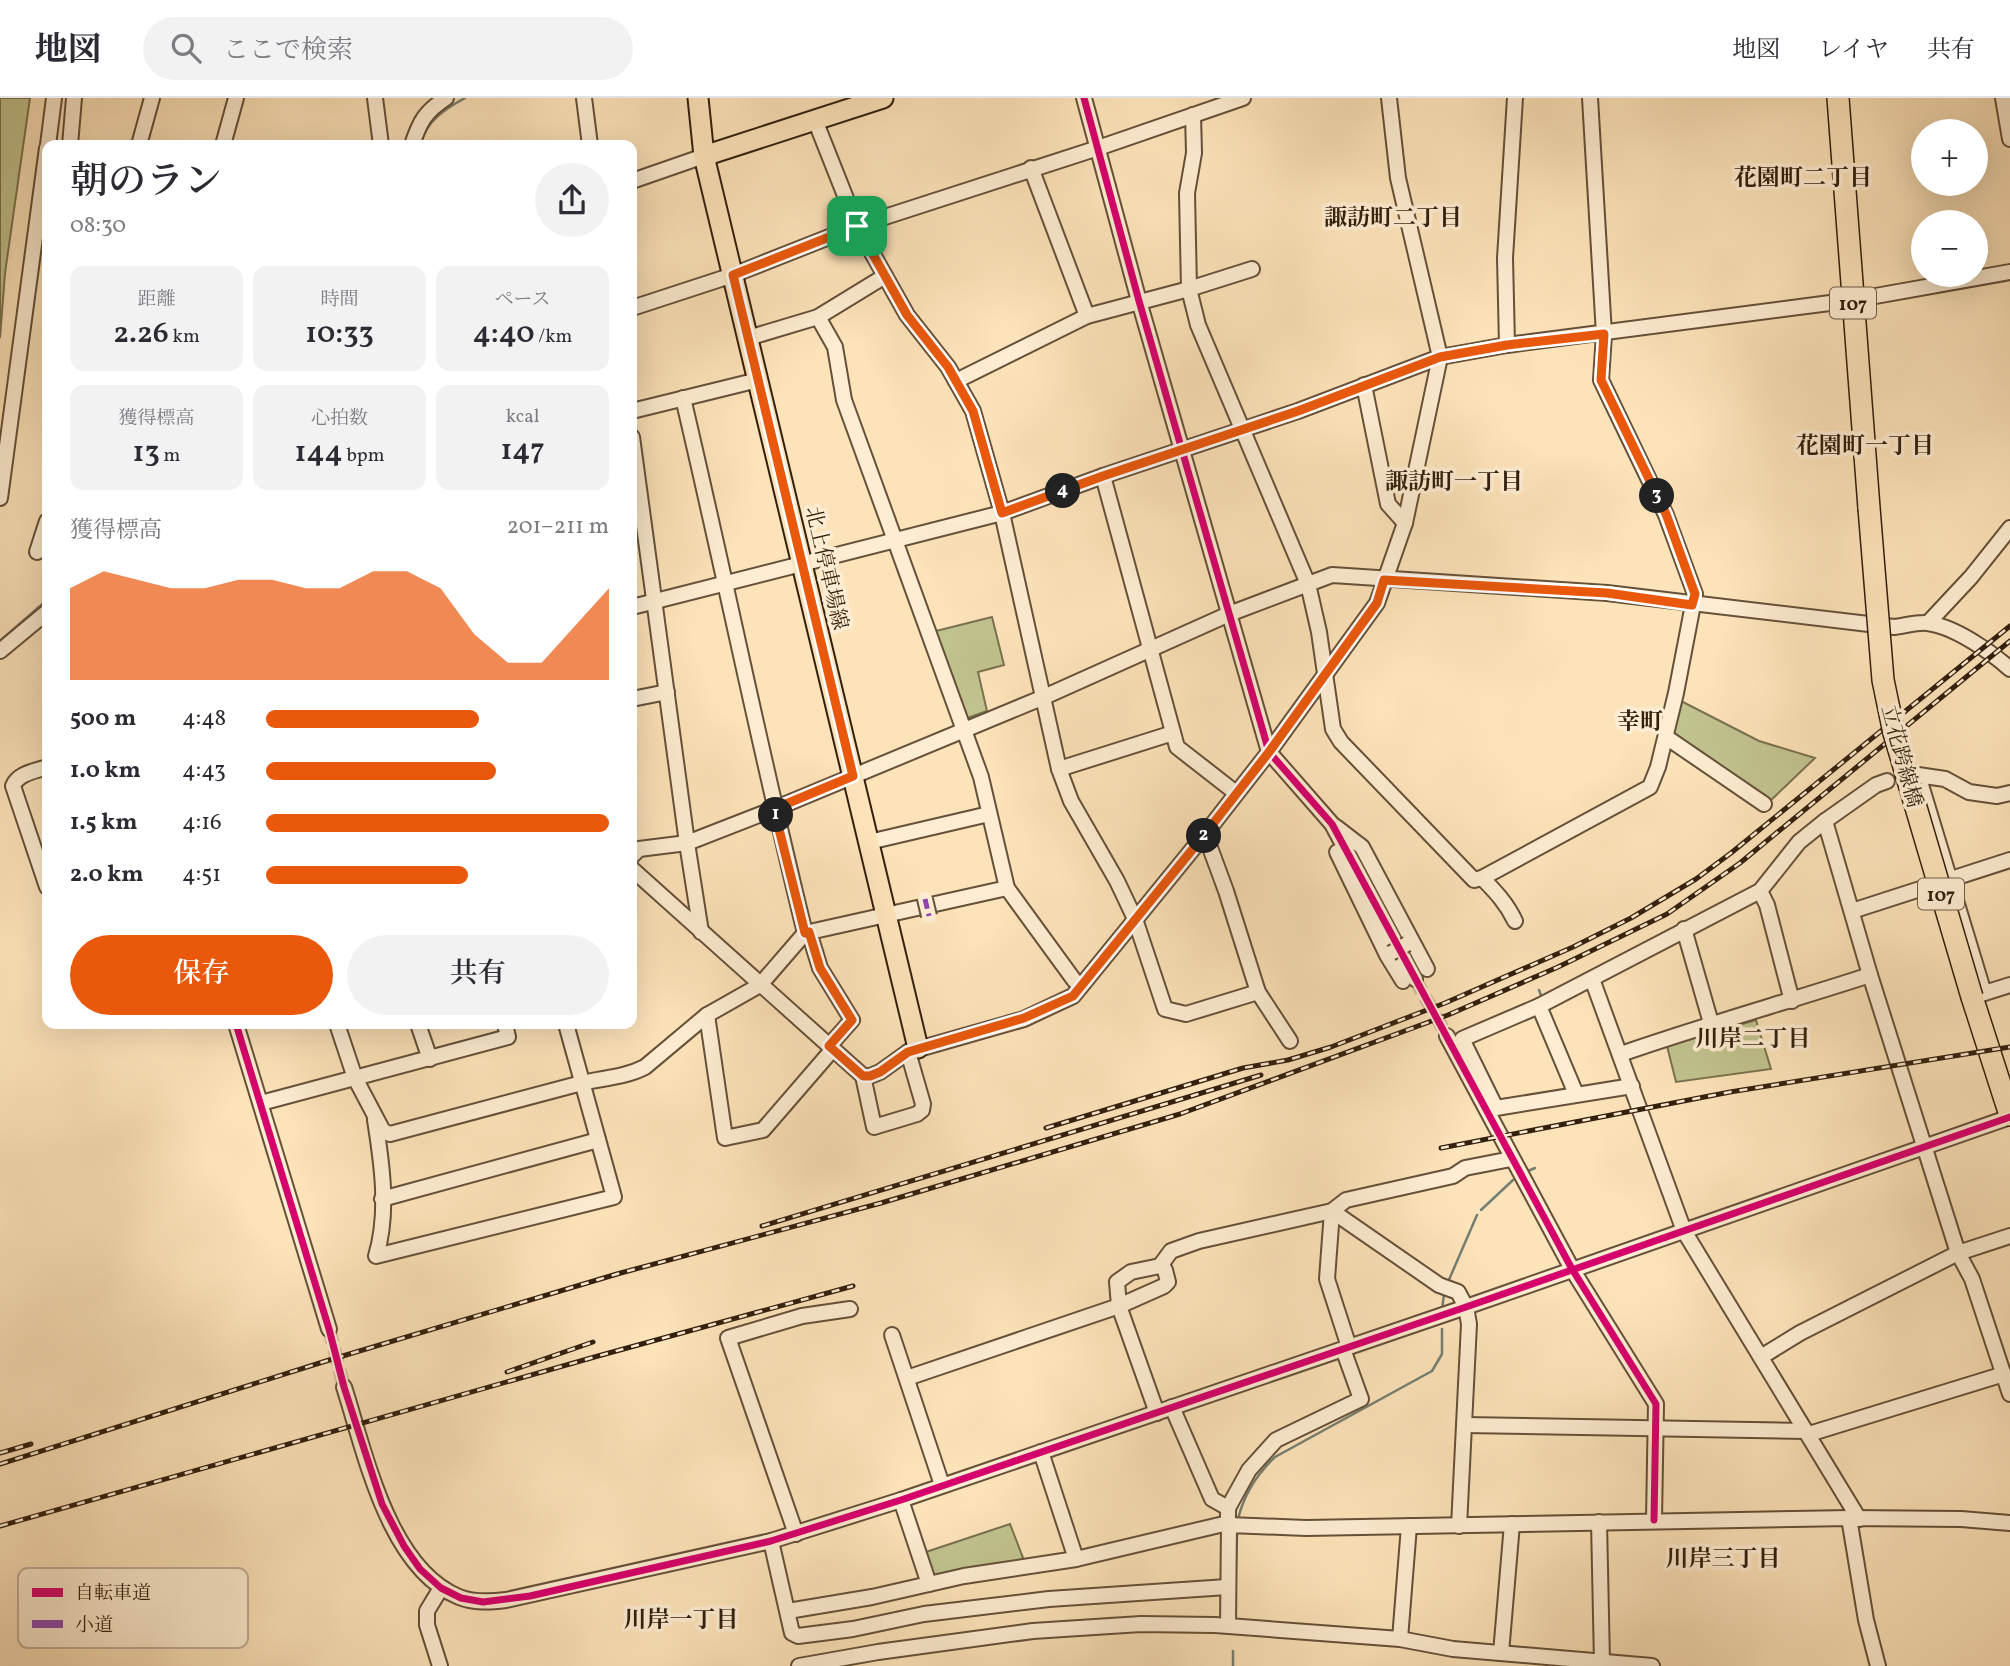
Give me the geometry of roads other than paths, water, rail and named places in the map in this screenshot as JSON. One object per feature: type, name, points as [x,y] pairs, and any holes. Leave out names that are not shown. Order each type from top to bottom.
[{"type":"highway","name":"107","points":[[1838,98],[1853,300]]},
{"type":"highway","name":"立花跨線橋","points":[[1853,300],[1883,680],[1894,733],[1978,995]]},
{"type":"highway","name":"107","points":[[1978,995],[2010,1116]]},
{"type":"main road","name":"北上停車場線","points":[[698,98],[704,156],[869,842],[913,1050]]},
{"type":"main road","points":[[704,156],[870,100]]},
{"type":"street","points":[[48,140],[54,98]]},
{"type":"street","points":[[70,140],[74,98]]},
{"type":"street","points":[[140,140],[152,98]]},
{"type":"street","points":[[224,140],[236,98]]},
{"type":"street","points":[[375,98],[380,140]]},
{"type":"street","points":[[414,140],[420,122],[432,108],[446,98]]},
{"type":"street","points":[[584,98],[589,140]]},
{"type":"street","points":[[1084,98],[1139,301],[1269,752],[1332,824],[1362,847],[1410,943],[1415,976]]},
{"type":"street","points":[[637,306],[733,275],[857,226],[1243,98]]},
{"type":"street","points":[[863,1076],[880,1072],[913,1050],[1024,1018],[1073,996],[1269,752],[1377,603],[1405,523],[1440,357],[1398,178],[1389,98]]},
{"type":"street","points":[[1507,345],[1505,258],[1515,98]]},
{"type":"street","points":[[1193,115],[1194,153],[1187,193],[1189,289],[1198,325],[1308,584],[1319,632],[1333,729],[1341,742],[1474,880],[1650,787],[1666,737],[1695,594],[1666,514],[1601,380],[1604,334],[1590,98]]},
{"type":"street","points":[[2003,98],[2010,139]]},
{"type":"street","points":[[815,120],[857,226],[907,315],[948,367],[973,411],[1002,513],[1059,769],[1071,801],[1117,881],[1135,919],[1165,1010],[1186,1014],[1258,992]]},
{"type":"street","points":[[637,179],[704,156]]},
{"type":"street","points":[[1031,168],[1087,316]]},
{"type":"street","points":[[0,498],[42,184]]},
{"type":"street","points":[[956,381],[1087,316],[1252,269]]},
{"type":"street","points":[[637,606],[1002,513],[1103,476],[1242,431],[1440,357],[1507,345],[1853,300],[2010,272]]},
{"type":"street","points":[[748,338],[818,317],[885,276]]},
{"type":"street","points":[[818,317],[835,347],[844,400],[981,777],[1007,888],[1074,980],[1081,985]]},
{"type":"street","points":[[637,410],[758,380]]},
{"type":"street","points":[[1364,385],[1388,504],[1405,523]]},
{"type":"street","points":[[683,398],[726,582],[774,809],[807,932],[820,968],[852,1020],[762,1130],[725,1138],[707,1015]]},
{"type":"street","points":[[637,474],[701,932]]},
{"type":"street","points":[[1103,476],[1177,747],[1236,793]]},
{"type":"street","points":[[1928,623],[1971,577],[2010,528]]},
{"type":"street","points":[[37,552],[42,536]]},
{"type":"street","points":[[637,851],[687,843],[774,809],[1044,697],[1229,614],[1332,575],[1607,593],[1894,628],[1928,623],[1984,648],[2010,669]]},
{"type":"street","points":[[0,651],[42,616]]},
{"type":"street","points":[[637,698],[667,692]]},
{"type":"street","points":[[1059,769],[1173,733]]},
{"type":"street","points":[[1666,737],[1764,804]]},
{"type":"street","points":[[42,769],[21,776],[15,780],[13,786],[42,872]]},
{"type":"street","points":[[2010,793],[1997,796],[1969,792],[1945,779],[1918,775],[1950,880],[1978,995],[2010,985]]},
{"type":"street","points":[[1632,1086],[1496,1108],[1462,1039],[1539,1006],[1760,891],[1799,842],[1876,785],[1887,781]]},
{"type":"street","points":[[869,842],[989,814]]},
{"type":"street","points":[[1825,821],[1870,975],[1958,1253],[1972,1279],[2010,1394]]},
{"type":"street","points":[[1332,824],[1331,839],[1389,954],[1415,976]]},
{"type":"street","points":[[1332,824],[1415,976]]},
{"type":"street","points":[[1205,834],[1258,992],[1290,1041]]},
{"type":"street","points":[[1852,911],[2010,860]]},
{"type":"street","points":[[637,874],[863,1076],[874,1128],[922,1110],[913,1050]]},
{"type":"street","points":[[1482,878],[1506,903],[1515,921]]},
{"type":"street","points":[[339,1029],[355,1078],[383,1131],[390,1134],[634,1073],[645,1067],[707,1015],[760,985],[807,932],[1007,888]]},
{"type":"street","points":[[1760,891],[1767,905],[1792,1001]]},
{"type":"street","points":[[925,899],[929,916]]},
{"type":"street","points":[[1684,929],[1711,1023]]},
{"type":"street","points":[[1389,954],[1410,943]]},
{"type":"street","points":[[1621,1054],[1711,1023],[1792,1001],[1870,975]]},
{"type":"street","points":[[1592,979],[1684,1231],[1808,1433],[1854,1518],[1866,1620],[1878,1666]]},
{"type":"street","points":[[1539,1006],[1576,1094]]},
{"type":"street","points":[[238,1029],[329,1329]]},
{"type":"street","points":[[420,1029],[430,1059]]},
{"type":"street","points":[[261,1103],[508,1037],[506,1029]]},
{"type":"street","points":[[375,1115],[381,1158],[383,1234],[376,1256],[614,1197],[567,1029]]},
{"type":"street","points":[[1447,1037],[1573,1269],[1656,1404],[1654,1520]]},
{"type":"street","points":[[344,1387],[382,1504],[404,1546],[420,1569],[440,1588],[461,1598],[483,1602],[506,1600],[796,1534],[1466,1307],[2010,1116]]},
{"type":"street","points":[[382,1199],[598,1140]]},
{"type":"street","points":[[1157,1413],[1119,1306],[1117,1282],[1122,1277],[1148,1267],[1160,1266],[1171,1251],[1199,1241],[1332,1211],[1346,1200],[1453,1176],[1465,1168],[1511,1159]]},
{"type":"street","points":[[1332,1211],[1439,1285],[1458,1292],[1466,1307],[1469,1324],[1459,1526]]},
{"type":"street","points":[[788,1611],[872,1597],[964,1576],[1076,1559],[1228,1522],[1228,1508],[1260,1454],[1276,1440],[1361,1399],[1327,1279],[1332,1211]]},
{"type":"street","points":[[1761,1357],[1800,1333],[1958,1253],[2010,1236]]},
{"type":"street","points":[[908,1378],[1119,1306],[1164,1286],[1168,1282],[1168,1276],[1160,1266]]},
{"type":"street","points":[[796,1534],[728,1338],[802,1316],[850,1309]]},
{"type":"street","points":[[892,1335],[942,1485]]},
{"type":"street","points":[[1464,1426],[1808,1433],[2004,1374]]},
{"type":"street","points":[[1172,1407],[1212,1499],[1228,1508]]},
{"type":"street","points":[[1041,1452],[1076,1559]]},
{"type":"street","points":[[901,1500],[929,1584]]},
{"type":"street","points":[[1228,1625],[1229,1525],[1296,1528],[1854,1518],[1961,1519],[2010,1523]]},
{"type":"street","points":[[1599,1522],[1602,1662]]},
{"type":"street","points":[[1501,1653],[1512,1524]]},
{"type":"street","points":[[1400,1639],[1409,1526]]},
{"type":"street","points":[[771,1541],[792,1633],[798,1636],[853,1629],[924,1614],[1035,1601],[1227,1587]]},
{"type":"street","points":[[440,1588],[427,1611],[427,1625],[440,1666]]},
{"type":"street","points":[[799,1666],[878,1652],[1033,1631],[1141,1624],[1228,1625],[1400,1639],[1453,1649],[1652,1666]]},
{"type":"waterway","points":[[422,140],[432,122],[465,98]]},
{"type":"waterway","points":[[0,641],[42,604]]},
{"type":"waterway","points":[[1539,990],[1542,998]]},
{"type":"waterway","points":[[1528,1171],[1535,1168]]},
{"type":"waterway","points":[[1481,1210],[1513,1180]]},
{"type":"waterway","points":[[1448,1282],[1477,1215]]},
{"type":"waterway","points":[[1442,1310],[1444,1294]]},
{"type":"waterway","points":[[1238,1519],[1252,1485],[1275,1457],[1432,1371],[1442,1354],[1442,1329]]},
{"type":"waterway","points":[[1235,1584],[1237,1535]]},
{"type":"waterway","points":[[1233,1651],[1233,1666]]},
{"type":"tunnel","points":[[1415,979],[1447,1036]]},
{"type":"tunnel","points":[[329,1329],[344,1387]]},
{"type":"railway","points":[[1046,1128],[1243,1068],[1288,1060],[1331,1047],[1445,1003],[1573,947],[1631,918],[1696,879],[1731,853],[2010,626]]},
{"type":"railway","points":[[0,1464],[326,1361],[617,1274],[881,1203],[1180,1114],[1448,1015],[1558,967],[1667,914],[1740,863],[2010,641]]},
{"type":"railway","points":[[1441,1148],[1730,1092],[2010,1047]]},
{"type":"railway","points":[[762,1226],[1261,1075]]},
{"type":"railway","points":[[0,1526],[853,1286]]},
{"type":"railway","points":[[507,1372],[593,1342]]},
{"type":"railway","points":[[0,1453],[31,1444]]},
{"type":"district","name":"花園町二丁目","points":[[1803,177]]},
{"type":"district","name":"諏訪町二丁目","points":[[1393,217]]},
{"type":"district","name":"花園町一丁目","points":[[1865,445]]},
{"type":"district","name":"諏訪町一丁目","points":[[1454,481]]},
{"type":"district","name":"幸町","points":[[1640,721]]},
{"type":"district","name":"川岸二丁目","points":[[1753,1038]]},
{"type":"district","name":"川岸三丁目","points":[[1723,1558]]},
{"type":"district","name":"川岸一丁目","points":[[681,1619]]}]
